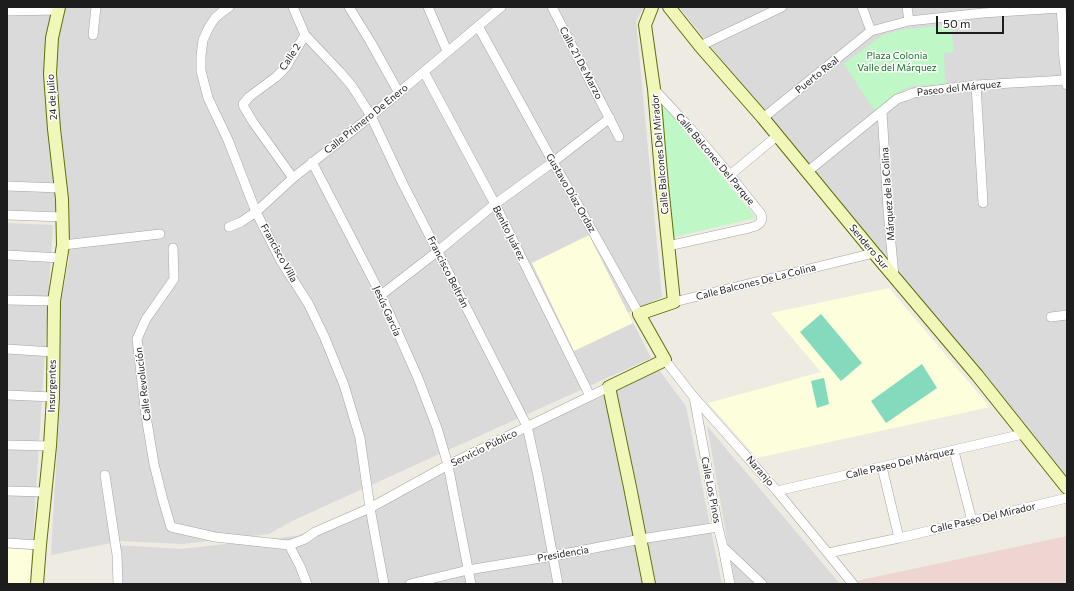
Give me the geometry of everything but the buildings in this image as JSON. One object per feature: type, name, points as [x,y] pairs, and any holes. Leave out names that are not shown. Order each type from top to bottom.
[{"type":"street","points":[[93,35],[96,7]]},
{"type":"street","name":"Francisco Villa","points":[[230,7],[215,18],[203,40],[201,71],[208,98],[228,140],[256,212],[282,261],[308,303],[324,336],[344,385],[360,438],[370,508],[384,584]]},
{"type":"street","name":"Calle 2","points":[[293,7],[305,35],[286,67],[249,97],[243,104],[253,122],[293,178]]},
{"type":"street","points":[[349,7],[399,93]]},
{"type":"street","points":[[428,7],[447,51]]},
{"type":"street","name":"Calle Primero De Enero","points":[[229,227],[241,222],[256,212],[312,162],[371,116],[501,7]]},
{"type":"street","name":"Calle 21 De Marzo","points":[[552,7],[619,137]]},
{"type":"street","name":"Calle Balcones Del Mirador","points":[[652,7],[645,25],[654,89],[674,302]]},
{"type":"street","name":"Sendero Sur","points":[[669,7],[700,46],[763,118],[977,375],[1067,488]]},
{"type":"street","points":[[700,46],[782,7]]},
{"type":"street","points":[[862,7],[872,31],[909,21],[983,10],[1061,7],[1065,35],[1067,83]]},
{"type":"street","points":[[907,7],[909,21]]},
{"type":"street","points":[[7,11],[59,9]]},
{"type":"street","name":"24 de Julio","points":[[59,9],[52,38],[50,74],[60,188]]},
{"type":"street","name":"Gustavo Díaz Ordaz","points":[[478,26],[665,360]]},
{"type":"street","name":"Puerto Real","points":[[763,118],[872,31]]},
{"type":"street","name":"Francisco Beltrán","points":[[305,35],[352,86],[371,116],[403,184],[527,426],[558,584]]},
{"type":"street","name":"Benito Juárez","points":[[424,72],[494,204],[590,396]]},
{"type":"street","name":"Paseo del Márquez","points":[[807,172],[897,99],[913,93],[976,85],[1067,83]]},
{"type":"street","points":[[976,85],[983,203]]},
{"type":"street","name":"Calle Balcones Del Parque","points":[[654,89],[730,175],[761,214],[762,219],[756,226],[668,246]]},
{"type":"street","name":"Márquez de la Colina","points":[[882,111],[894,276]]},
{"type":"street","points":[[381,295],[438,251],[494,204],[553,162],[610,118]]},
{"type":"street","points":[[730,175],[777,136]]},
{"type":"street","name":"Jesús García","points":[[312,162],[381,295],[418,378],[437,428],[448,465],[471,584]]},
{"type":"street","points":[[7,186],[60,188]]},
{"type":"street","name":"Insurgentes","points":[[37,584],[53,397],[54,301],[63,244],[63,217],[60,188]]},
{"type":"street","points":[[7,215],[63,217]]},
{"type":"street","points":[[63,244],[160,234]]},
{"type":"street","name":"Calle Revolución","points":[[172,248],[174,279],[146,319],[137,339],[146,416],[154,464],[171,527],[215,537],[289,545]]},
{"type":"street","name":"Calle Balcones De La Colina","points":[[639,314],[674,302],[874,253]]},
{"type":"street","points":[[7,256],[61,258]]},
{"type":"street","points":[[7,300],[54,301]]},
{"type":"street","points":[[1051,317],[1067,315]]},
{"type":"street","points":[[7,349],[53,352]]},
{"type":"street","name":"Servicio Público","points":[[289,545],[305,540],[315,532],[370,508],[448,465],[665,360]]},
{"type":"street","name":"Naranjo","points":[[665,360],[693,396],[777,491],[853,584]]},
{"type":"street","points":[[609,387],[649,584]]},
{"type":"street","points":[[7,395],[53,397]]},
{"type":"street","name":"Calle Los Pinos","points":[[693,396],[730,584]]},
{"type":"street","name":"Calle Paseo Del Márquez","points":[[777,491],[1023,434]]},
{"type":"street","points":[[7,445],[50,446]]},
{"type":"street","points":[[954,451],[972,521]]},
{"type":"street","points":[[882,467],[899,538]]},
{"type":"street","points":[[105,475],[117,555],[118,584]]},
{"type":"street","points":[[7,491],[45,492]]},
{"type":"street","name":"Calle Paseo Del Mirador","points":[[828,553],[899,538],[1067,498]]},
{"type":"street","name":"Presidencia","points":[[410,584],[468,570],[553,556],[641,539],[718,527]]},
{"type":"street","points":[[7,543],[40,545]]},
{"type":"street","points":[[289,545],[307,584]]},
{"type":"street","points":[[723,547],[762,584]]},
{"type":"shaded area","points":[[7,7],[644,7],[636,21],[662,297],[628,313],[651,358],[292,521],[269,534],[182,544],[121,541],[51,555],[59,414],[59,311],[69,259],[68,212],[7,210]]},
{"type":"shaded area","points":[[679,7],[1067,7],[1067,490],[1025,438]]},
{"type":"shaded area","points":[[7,223],[53,225],[30,584],[7,584]]},
{"type":"shaded area","points":[[589,235],[633,323],[574,351],[532,263]]},
{"type":"shaded area","points":[[889,288],[990,407],[757,458],[708,403],[821,372],[771,313]]},
{"type":"shaded area","points":[[659,370],[686,406],[722,584],[120,584],[118,545],[181,549],[297,536]]},
{"type":"shaded area","points":[[707,426],[840,584],[735,584]]},
{"type":"shaded area","points":[[1067,536],[1067,584],[858,584],[856,581]]},
{"type":"shaded area","points":[[7,548],[32,550],[30,584],[7,584]]},
{"type":"green space","name":"Plaza Colonia Valle del Márquez","points":[[951,25],[954,52],[944,53],[945,85],[912,86],[899,92],[883,105],[874,110],[844,64],[881,36],[898,30]]},
{"type":"green space","points":[[662,103],[756,218],[674,237]]},
{"type":"green space","points":[[821,314],[862,363],[841,381],[800,332]]},
{"type":"green space","points":[[922,364],[937,388],[886,423],[871,401]]},
{"type":"green space","points":[[824,378],[829,404],[817,408],[811,381]]}]
